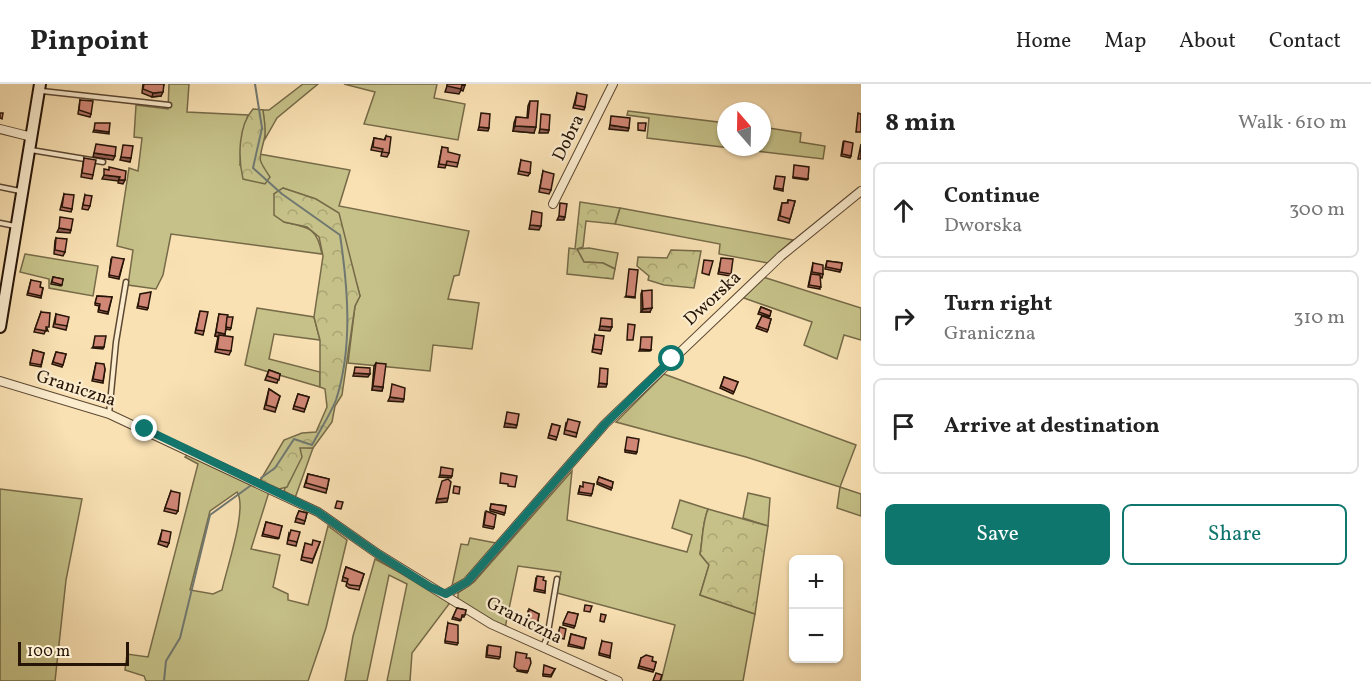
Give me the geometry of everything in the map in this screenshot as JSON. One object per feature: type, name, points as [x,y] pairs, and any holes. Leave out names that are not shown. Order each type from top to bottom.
[{"type":"main road","points":[[0,327],[19,226],[40,87]]},
{"type":"street","name":"Dobra","points":[[553,204],[613,84]]},
{"type":"street","points":[[0,129],[32,137]]},
{"type":"street","name":"Dworska","points":[[446,594],[467,582],[605,424],[677,354],[781,256],[861,191]]},
{"type":"street","name":"Graniczna","points":[[0,381],[109,414],[318,512],[378,554],[430,587],[446,594],[491,624],[618,681]]},
{"type":"lane","points":[[40,87],[169,105]]},
{"type":"lane","points":[[30,150],[103,162]]},
{"type":"lane","points":[[0,187],[24,192]]},
{"type":"lane","points":[[0,223],[19,226]]},
{"type":"lane","points":[[109,414],[116,342],[126,282]]},
{"type":"lane","points":[[542,648],[547,638],[557,579]]},
{"type":"green space","points":[[169,84],[189,84],[187,112],[248,115],[241,142],[240,165],[260,162],[259,154],[350,170],[339,206],[469,231],[459,275],[454,276],[448,299],[479,303],[472,349],[433,345],[430,371],[348,363],[355,306],[360,296],[357,285],[316,199],[283,188],[274,194],[284,222],[305,227],[314,233],[322,254],[171,234],[163,275],[156,289],[128,285],[133,250],[117,246],[129,168],[138,171],[142,138],[134,137],[136,105],[168,109]]},
{"type":"green space","points":[[303,84],[318,84],[277,118],[265,139],[263,110],[269,110]]},
{"type":"green space","points":[[344,84],[437,84],[434,98],[465,104],[458,140],[364,124],[375,92]]},
{"type":"green space","points":[[253,109],[263,110],[265,133],[260,159],[270,177],[265,184],[243,179],[241,171],[240,143],[244,124]]},
{"type":"green space","points":[[628,111],[717,122],[717,146],[647,138],[649,118],[627,115]]},
{"type":"green space","points":[[771,128],[801,133],[800,142],[825,146],[823,159],[771,153]]},
{"type":"green space","points":[[283,188],[316,199],[339,213],[360,296],[355,306],[342,395],[335,406],[332,422],[313,448],[300,448],[302,457],[287,487],[279,489],[260,481],[284,440],[302,433],[316,432],[327,407],[325,389],[320,387],[320,340],[314,317],[323,256],[319,237],[307,227],[284,222],[274,215],[274,194]]},
{"type":"green space","points":[[580,202],[620,208],[615,224],[586,221],[583,247],[577,249],[584,262],[603,263],[615,269],[613,279],[567,274],[569,248],[575,249]]},
{"type":"green space","points":[[620,208],[793,240],[768,263],[719,254],[720,244],[615,224]]},
{"type":"green space","points":[[589,248],[618,253],[615,269],[603,263],[584,262],[577,249]]},
{"type":"green space","points":[[671,250],[701,251],[694,288],[664,285],[648,280],[649,276],[637,266],[638,257],[667,258]]},
{"type":"green space","points":[[25,254],[98,266],[93,296],[49,288],[49,279],[20,272]]},
{"type":"green space","points":[[763,277],[861,308],[861,340],[844,335],[837,359],[804,345],[812,322],[741,297]]},
{"type":"green space","points":[[257,308],[314,317],[320,340],[274,334],[269,359],[320,372],[320,387],[245,365]]},
{"type":"green space","points":[[664,374],[856,445],[840,487],[746,457],[616,422]]},
{"type":"green space","points":[[300,447],[313,448],[295,498],[284,491]]},
{"type":"green space","points":[[189,453],[269,492],[251,549],[280,555],[273,587],[288,594],[288,600],[308,605],[328,526],[347,540],[326,628],[308,681],[146,681],[144,676],[125,670],[127,654],[148,657],[198,464],[185,457]],"holes":[[[237,492],[240,500],[238,525],[222,590],[213,594],[190,590],[210,511]]]},
{"type":"green space","points":[[572,471],[567,520],[687,552],[692,535],[672,528],[680,500],[708,509],[700,554],[709,565],[700,595],[755,614],[743,681],[661,681],[675,625],[557,593],[561,572],[518,566],[505,628],[458,600],[458,593],[474,582]]},
{"type":"green space","points":[[840,487],[861,494],[861,516],[837,508]]},
{"type":"green space","points":[[0,489],[82,499],[66,580],[55,681],[0,681]]},
{"type":"green space","points":[[748,493],[770,498],[768,526],[743,518]]},
{"type":"green space","points":[[708,509],[768,526],[755,614],[700,595],[709,565],[700,554]]},
{"type":"green space","points":[[470,538],[496,543],[466,578],[452,586],[461,544],[468,545]]},
{"type":"green space","points":[[375,559],[445,597],[449,604],[412,653],[410,681],[387,681],[407,584],[389,575],[367,681],[345,681],[353,636]]},
{"type":"building","points":[[144,84],[164,84],[163,92],[153,93],[143,89]]},
{"type":"building","points":[[447,84],[465,85],[462,85],[461,89],[447,86]]},
{"type":"building","points":[[577,93],[587,95],[585,107],[575,105]]},
{"type":"building","points":[[80,100],[93,101],[91,114],[79,110]]},
{"type":"building","points":[[530,101],[538,101],[536,127],[515,126],[516,117],[528,118]]},
{"type":"building","points":[[481,113],[490,114],[489,128],[479,127]]},
{"type":"building","points":[[858,113],[861,114],[861,132],[856,132]]},
{"type":"building","points":[[541,114],[550,115],[549,130],[540,129]]},
{"type":"building","points":[[611,116],[630,118],[629,128],[610,125]]},
{"type":"building","points":[[95,123],[110,123],[109,132],[94,130]]},
{"type":"building","points":[[638,123],[646,123],[645,131],[638,130]]},
{"type":"building","points":[[386,136],[391,137],[389,153],[373,147],[374,138],[385,140]]},
{"type":"building","points":[[844,141],[853,143],[851,156],[842,154]]},
{"type":"building","points":[[96,144],[116,147],[115,156],[94,153]]},
{"type":"building","points":[[123,145],[133,146],[131,158],[121,157]]},
{"type":"building","points":[[442,147],[448,148],[448,152],[460,155],[458,163],[447,161],[446,165],[439,164]]},
{"type":"building","points":[[84,158],[96,160],[93,175],[82,173]]},
{"type":"building","points":[[521,160],[531,162],[530,173],[519,171]]},
{"type":"building","points":[[794,165],[809,167],[808,179],[793,177]]},
{"type":"building","points":[[109,167],[126,171],[125,180],[104,175],[104,169],[109,170]]},
{"type":"building","points":[[543,171],[554,174],[551,190],[540,188]]},
{"type":"building","points":[[776,176],[785,177],[783,189],[774,188]]},
{"type":"building","points":[[64,194],[74,195],[72,209],[62,207]]},
{"type":"building","points":[[85,195],[92,196],[90,206],[83,205]]},
{"type":"building","points":[[788,200],[795,201],[790,219],[780,216],[782,203],[788,203]]},
{"type":"building","points":[[560,203],[567,204],[565,217],[559,216]]},
{"type":"building","points":[[532,211],[542,213],[541,226],[530,225]]},
{"type":"building","points":[[60,217],[73,219],[71,230],[59,228]]},
{"type":"building","points":[[56,238],[67,239],[65,252],[55,250]]},
{"type":"building","points":[[112,257],[124,259],[119,277],[109,275]]},
{"type":"building","points":[[721,258],[733,259],[731,274],[719,272]]},
{"type":"building","points":[[704,260],[713,261],[709,275],[702,273]]},
{"type":"building","points":[[827,261],[842,263],[841,270],[826,267]]},
{"type":"building","points":[[813,263],[823,265],[823,274],[812,272]]},
{"type":"building","points":[[629,269],[638,270],[635,297],[626,296]]},
{"type":"building","points":[[811,274],[820,275],[821,287],[809,285]]},
{"type":"building","points":[[53,277],[63,279],[62,285],[52,282]]},
{"type":"building","points":[[31,280],[41,282],[40,287],[43,288],[41,296],[28,293]]},
{"type":"building","points":[[652,290],[652,308],[643,309],[642,291]]},
{"type":"building","points":[[151,292],[148,308],[138,306],[140,294]]},
{"type":"building","points":[[97,296],[112,297],[108,312],[99,310],[100,304],[95,303]]},
{"type":"building","points":[[761,307],[771,311],[770,316],[759,312]]},
{"type":"building","points":[[200,311],[208,312],[204,331],[196,330]]},
{"type":"building","points":[[41,312],[50,313],[49,327],[46,327],[46,331],[35,329]]},
{"type":"building","points":[[56,314],[69,317],[67,326],[55,324]]},
{"type":"building","points":[[219,314],[228,315],[225,334],[216,332]]},
{"type":"building","points":[[762,316],[771,319],[768,330],[757,326]]},
{"type":"building","points":[[227,317],[233,317],[231,328],[226,327]]},
{"type":"building","points":[[601,318],[612,319],[612,327],[600,326]]},
{"type":"building","points":[[628,324],[635,325],[633,340],[627,340]]},
{"type":"building","points":[[219,335],[233,337],[231,351],[217,349]]},
{"type":"building","points":[[595,335],[604,336],[602,350],[593,349]]},
{"type":"building","points":[[95,336],[106,336],[104,347],[93,347]]},
{"type":"building","points":[[641,337],[652,337],[651,350],[640,349]]},
{"type":"building","points":[[33,350],[44,353],[41,365],[30,363]]},
{"type":"building","points":[[56,352],[66,354],[63,365],[53,362]]},
{"type":"building","points":[[96,363],[104,364],[103,381],[93,379]]},
{"type":"building","points":[[376,363],[386,364],[383,387],[373,386]]},
{"type":"building","points":[[355,367],[370,368],[370,374],[354,373]]},
{"type":"building","points":[[600,368],[608,369],[607,384],[599,383]]},
{"type":"building","points":[[269,370],[280,374],[279,380],[267,376]]},
{"type":"building","points":[[724,377],[738,382],[734,392],[721,386]]},
{"type":"building","points":[[392,384],[405,388],[404,399],[390,397]]},
{"type":"building","points":[[269,389],[280,396],[276,408],[266,405]]},
{"type":"building","points":[[298,394],[309,397],[305,409],[294,406]]},
{"type":"building","points":[[507,412],[519,414],[517,425],[505,423]]},
{"type":"building","points":[[568,419],[580,422],[577,433],[565,430]]},
{"type":"building","points":[[552,424],[560,426],[557,437],[549,435]]},
{"type":"building","points":[[627,437],[639,439],[637,452],[625,450]]},
{"type":"building","points":[[441,467],[453,469],[452,476],[440,475]]},
{"type":"building","points":[[501,473],[517,476],[515,487],[500,483]]},
{"type":"building","points":[[308,474],[329,479],[327,489],[306,483]]},
{"type":"building","points":[[599,477],[613,482],[612,488],[597,482]]},
{"type":"building","points":[[448,479],[451,482],[448,498],[437,499],[442,481]]},
{"type":"building","points":[[583,482],[594,484],[592,494],[579,492],[580,486],[583,487]]},
{"type":"building","points":[[454,486],[460,487],[459,494],[453,493]]},
{"type":"building","points":[[171,491],[180,493],[178,511],[165,508]]},
{"type":"building","points":[[337,501],[343,502],[341,509],[335,508]]},
{"type":"building","points":[[491,504],[506,506],[505,513],[490,509]]},
{"type":"building","points":[[299,511],[307,513],[305,521],[296,518]]},
{"type":"building","points":[[486,511],[496,515],[494,527],[484,525]]},
{"type":"building","points":[[266,522],[282,526],[279,538],[263,534]]},
{"type":"building","points":[[162,530],[171,532],[169,543],[160,541]]},
{"type":"building","points":[[291,530],[300,532],[297,542],[288,540]]},
{"type":"building","points":[[313,540],[320,542],[313,559],[302,557],[305,543],[312,545]]},
{"type":"building","points":[[346,567],[364,574],[360,586],[347,583],[348,579],[343,577]]},
{"type":"building","points":[[537,576],[544,577],[545,591],[535,589]]},
{"type":"building","points":[[585,605],[592,606],[590,612],[584,611]]},
{"type":"building","points":[[457,608],[466,610],[461,620],[453,617]]},
{"type":"building","points":[[529,609],[539,614],[537,626],[527,624]]},
{"type":"building","points":[[568,612],[578,614],[575,626],[563,623]]},
{"type":"building","points":[[601,614],[606,615],[604,622],[600,621]]},
{"type":"building","points":[[448,623],[458,625],[458,643],[445,641]]},
{"type":"building","points":[[560,627],[566,629],[564,639],[557,637]]},
{"type":"building","points":[[571,634],[586,638],[584,648],[569,644]]},
{"type":"building","points":[[602,641],[612,643],[610,656],[599,653]]},
{"type":"building","points":[[488,645],[501,647],[500,657],[487,655]]},
{"type":"building","points":[[516,652],[527,654],[526,658],[530,658],[528,671],[514,667]]},
{"type":"building","points":[[646,655],[653,657],[652,661],[656,662],[654,670],[639,666],[641,658]]},
{"type":"building","points":[[544,665],[555,669],[551,675],[543,674]]},
{"type":"building","points":[[656,673],[662,675],[660,681],[653,681]]},
{"type":"waterway","points":[[255,84],[262,128],[253,168],[282,194],[340,235],[347,297],[345,359],[336,400],[328,417],[312,445],[294,439],[275,468],[261,478]]},
{"type":"waterway","points":[[164,681],[166,661],[180,638],[210,515],[250,486]]},
{"type":"route","points":[[145,429],[318,512],[378,554],[430,587],[446,594],[467,582],[605,424],[672,359]]}]
